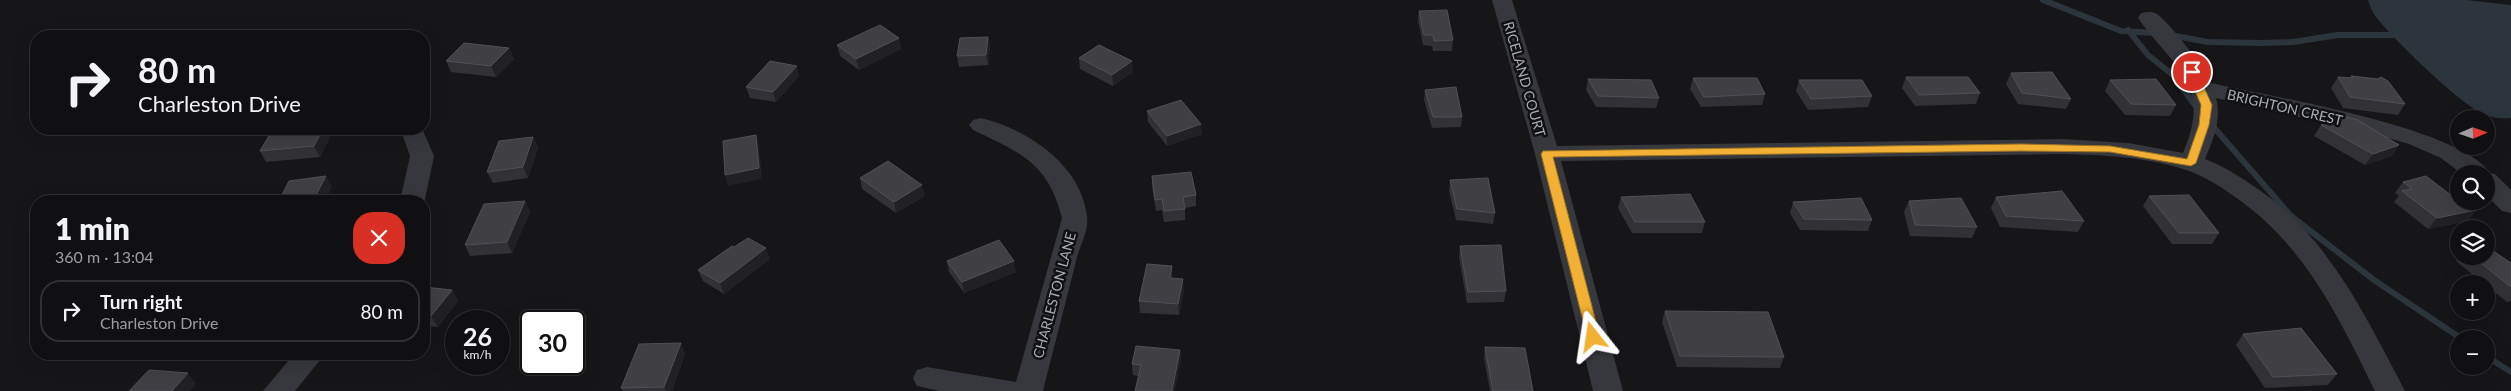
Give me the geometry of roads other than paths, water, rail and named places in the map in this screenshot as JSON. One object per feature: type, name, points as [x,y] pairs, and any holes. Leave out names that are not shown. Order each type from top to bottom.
[{"type":"street","name":"RICELAND COURT","points":[[1502,0],[1547,154],[1608,391]]},
{"type":"street","points":[[2149,18],[2184,60],[2201,88],[2207,105],[2204,125],[2191,163]]},
{"type":"street","name":"BRIGHTON CREST","points":[[2201,88],[2383,129],[2417,139],[2450,153],[2466,165]]},
{"type":"street","name":"CHARLESTON LANE","points":[[981,125],[1029,148],[1044,158],[1062,179],[1071,198],[1074,212],[1075,218],[1065,258],[1028,391]]},
{"type":"street","points":[[414,195],[422,156],[415,136]]},
{"type":"street","points":[[1547,154],[2031,147],[2110,149],[2191,163],[2217,176],[2257,201],[2292,229],[2318,262],[2347,309],[2390,391]]},
{"type":"street","points":[[2495,189],[2511,205]]},
{"type":"street","points":[[278,391],[306,360]]},
{"type":"street","points":[[927,378],[1010,391]]},
{"type":"waterway","points":[[2043,0],[2121,31],[2129,31]]},
{"type":"waterway","points":[[2129,31],[2158,33]]},
{"type":"waterway","points":[[2129,31],[2148,55],[2173,75],[2197,108]]},
{"type":"waterway","points":[[2170,35],[2208,42],[2260,43],[2293,42],[2338,35],[2393,35]]},
{"type":"waterway","points":[[2210,123],[2291,216],[2374,280],[2450,331]]},
{"type":"waterway","points":[[2495,362],[2511,372]]}]
